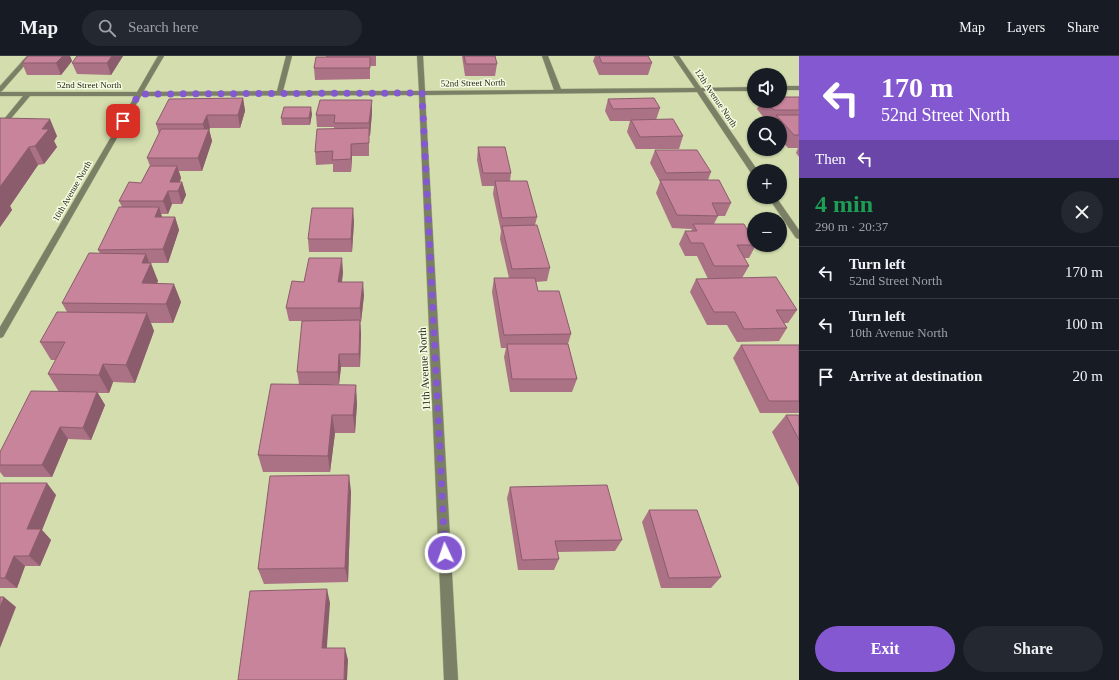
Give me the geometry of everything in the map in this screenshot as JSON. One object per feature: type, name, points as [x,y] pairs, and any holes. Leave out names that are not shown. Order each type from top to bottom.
[{"type":"street","points":[[0,90],[30,56]]},
{"type":"street","name":"10th Avenue North","points":[[0,336],[161,56]]},
{"type":"street","points":[[279,94],[289,56]]},
{"type":"street","name":"11th Avenue North","points":[[420,56],[451,680]]},
{"type":"street","points":[[545,56],[558,91]]},
{"type":"street","name":"12th Avenue North","points":[[676,56],[749,164]]},
{"type":"street","points":[[787,88],[799,88]]},
{"type":"street","name":"52nd Street North","points":[[0,94],[279,94],[747,89]]},
{"type":"street","points":[[0,128],[28,94]]},
{"type":"street","points":[[777,204],[799,236]]},
{"type":"building","points":[[28,56],[63,56],[56,63],[22,63]]},
{"type":"building","points":[[77,56],[112,56],[107,63],[72,63]]},
{"type":"building","points":[[464,56],[495,56],[497,64],[466,64]]},
{"type":"building","points":[[599,56],[648,56],[652,63],[602,63]]},
{"type":"building","points":[[316,57],[370,57],[370,68],[314,68]]},
{"type":"building","points":[[787,97],[799,97],[799,110],[774,110],[772,108],[787,108]]},
{"type":"building","points":[[243,98],[238,115],[207,115],[203,124],[156,124],[169,99]]},
{"type":"building","points":[[654,98],[660,108],[613,109],[608,99]]},
{"type":"building","points":[[320,100],[372,100],[369,123],[334,123],[335,115],[316,115]]},
{"type":"building","points":[[284,107],[311,107],[309,118],[281,118]]},
{"type":"building","points":[[776,115],[799,115],[799,135],[794,135],[787,127],[787,116]]},
{"type":"building","points":[[0,118],[50,119],[42,129],[49,129],[35,146],[29,147],[0,187]]},
{"type":"building","points":[[673,119],[683,136],[640,137],[631,120]]},
{"type":"building","points":[[369,128],[369,143],[351,144],[351,159],[332,160],[333,151],[315,152],[317,129]]},
{"type":"building","points":[[161,129],[209,129],[198,158],[147,158]]},
{"type":"building","points":[[478,147],[505,147],[511,173],[483,173]]},
{"type":"building","points":[[655,150],[697,150],[711,172],[666,173]]},
{"type":"building","points":[[150,166],[177,166],[170,182],[182,182],[178,191],[168,191],[163,201],[119,201],[129,182],[141,183]]},
{"type":"building","points":[[660,180],[719,180],[731,203],[712,203],[718,216],[677,215]]},
{"type":"building","points":[[495,181],[527,181],[537,217],[502,218]]},
{"type":"building","points":[[119,207],[159,207],[155,217],[175,217],[163,249],[98,250]]},
{"type":"building","points":[[312,208],[353,208],[351,239],[308,239]]},
{"type":"building","points":[[693,224],[744,224],[747,229],[747,245],[737,245],[749,266],[714,266],[703,243],[691,243],[685,231],[697,231]]},
{"type":"building","points":[[537,225],[550,268],[512,269],[502,226]]},
{"type":"building","points":[[89,253],[146,254],[142,263],[151,263],[142,283],[174,284],[166,304],[62,303]]},
{"type":"building","points":[[309,258],[342,258],[338,282],[363,282],[360,308],[286,308],[292,281],[304,282]]},
{"type":"building","points":[[776,277],[797,310],[776,310],[787,328],[744,329],[735,312],[714,312],[696,279]]},
{"type":"building","points":[[494,278],[535,278],[538,291],[559,291],[571,334],[504,335]]},
{"type":"building","points":[[57,312],[147,313],[126,365],[103,364],[99,375],[48,374],[65,342],[40,342]]},
{"type":"building","points":[[360,320],[359,354],[339,354],[338,372],[297,372],[302,321]]},
{"type":"building","points":[[507,344],[568,344],[577,379],[512,379]]},
{"type":"building","points":[[741,345],[799,345],[799,401],[769,401]]},
{"type":"building","points":[[271,384],[356,385],[353,415],[332,415],[328,456],[258,455]]},
{"type":"building","points":[[31,391],[97,392],[83,428],[60,427],[42,465],[0,465],[0,452]]},
{"type":"building","points":[[786,415],[799,415],[799,440]]},
{"type":"building","points":[[349,475],[345,568],[258,569],[270,476]]},
{"type":"building","points":[[0,483],[47,483],[27,529],[41,529],[29,556],[14,556],[5,578],[0,578]]},
{"type":"building","points":[[607,485],[622,540],[555,541],[559,559],[522,560],[510,487]]},
{"type":"building","points":[[649,510],[697,510],[721,577],[669,578]]},
{"type":"building","points":[[327,589],[322,648],[345,648],[344,680],[238,680],[250,591]]},
{"type":"building","points":[[0,597],[4,597],[0,607]]},
{"type":"route","points":[[123,121],[139,94],[422,93],[445,553]]}]
